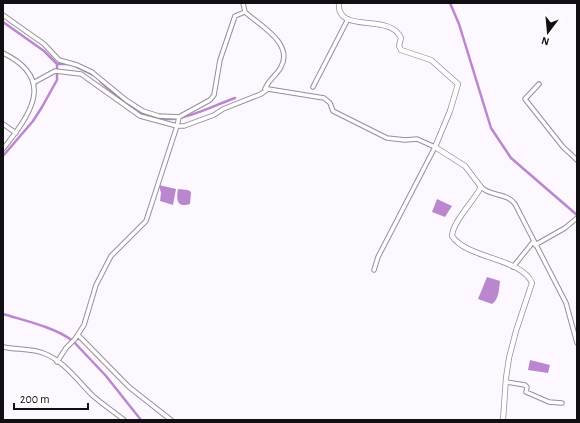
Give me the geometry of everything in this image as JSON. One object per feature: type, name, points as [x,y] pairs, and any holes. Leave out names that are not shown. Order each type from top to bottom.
[{"type":"main road","points":[[339,3],[341,15],[348,19],[364,23],[383,24],[392,28],[401,38],[399,46],[401,50],[431,60],[456,81],[458,88],[435,148],[465,166],[481,187],[473,202],[453,230],[452,236],[468,248],[513,267],[530,279],[532,284],[515,334],[506,382],[503,420]]},
{"type":"street","points":[[33,83],[55,71],[81,74],[111,97],[140,116],[176,126],[184,126],[214,115],[223,109],[261,94],[271,78],[282,67],[283,52],[276,38],[245,12],[242,3]]},
{"type":"street","points":[[57,362],[84,325],[99,277],[111,256],[146,221],[179,119],[210,100],[214,95],[220,60],[235,16],[245,12]]},
{"type":"street","points":[[3,15],[44,44],[59,60],[77,65],[92,72],[126,100],[143,111],[159,116],[179,119]]},
{"type":"street","points":[[313,87],[348,19]]},
{"type":"street","points":[[3,53],[19,62],[33,83],[35,94],[32,107],[16,133],[3,149]]},
{"type":"street","points":[[539,84],[525,99],[563,147],[577,160]]},
{"type":"street","points":[[265,89],[306,94],[324,98],[330,103],[336,113],[375,133],[397,140],[418,139],[435,148],[378,257],[374,270]]},
{"type":"street","points":[[3,124],[16,133]]},
{"type":"street","points":[[481,187],[492,194],[506,196],[511,199],[520,213],[566,303],[577,343]]},
{"type":"street","points":[[513,267],[534,243],[566,228],[577,218]]},
{"type":"street","points":[[76,337],[129,387],[171,420]]},
{"type":"street","points":[[3,347],[15,350],[37,351],[45,354],[75,376],[92,395],[124,420]]},
{"type":"street","points":[[506,382],[525,385],[527,387],[526,392],[549,402],[562,403]]},
{"type":"shaded area","points":[[159,185],[176,189],[173,205],[160,201],[161,193]]},
{"type":"shaded area","points":[[178,189],[188,190],[191,192],[190,204],[182,205],[178,202]]},
{"type":"shaded area","points":[[437,199],[452,206],[445,217],[432,212]]},
{"type":"shaded area","points":[[487,277],[500,281],[497,297],[492,304],[478,299]]},
{"type":"shaded area","points":[[530,360],[550,365],[548,373],[528,370]]},
{"type":"waterway","points":[[450,3],[459,24],[491,128],[511,158],[577,215]]},
{"type":"waterway","points":[[3,22],[44,51],[57,64],[70,64]]},
{"type":"waterway","points":[[3,156],[33,121],[42,107],[57,80],[57,64]]},
{"type":"waterway","points":[[75,66],[93,75]]},
{"type":"waterway","points":[[100,81],[123,102]]},
{"type":"waterway","points":[[135,111],[162,119],[174,119],[197,113],[235,98]]},
{"type":"waterway","points":[[3,314],[49,328],[73,341],[106,376],[141,420]]}]
